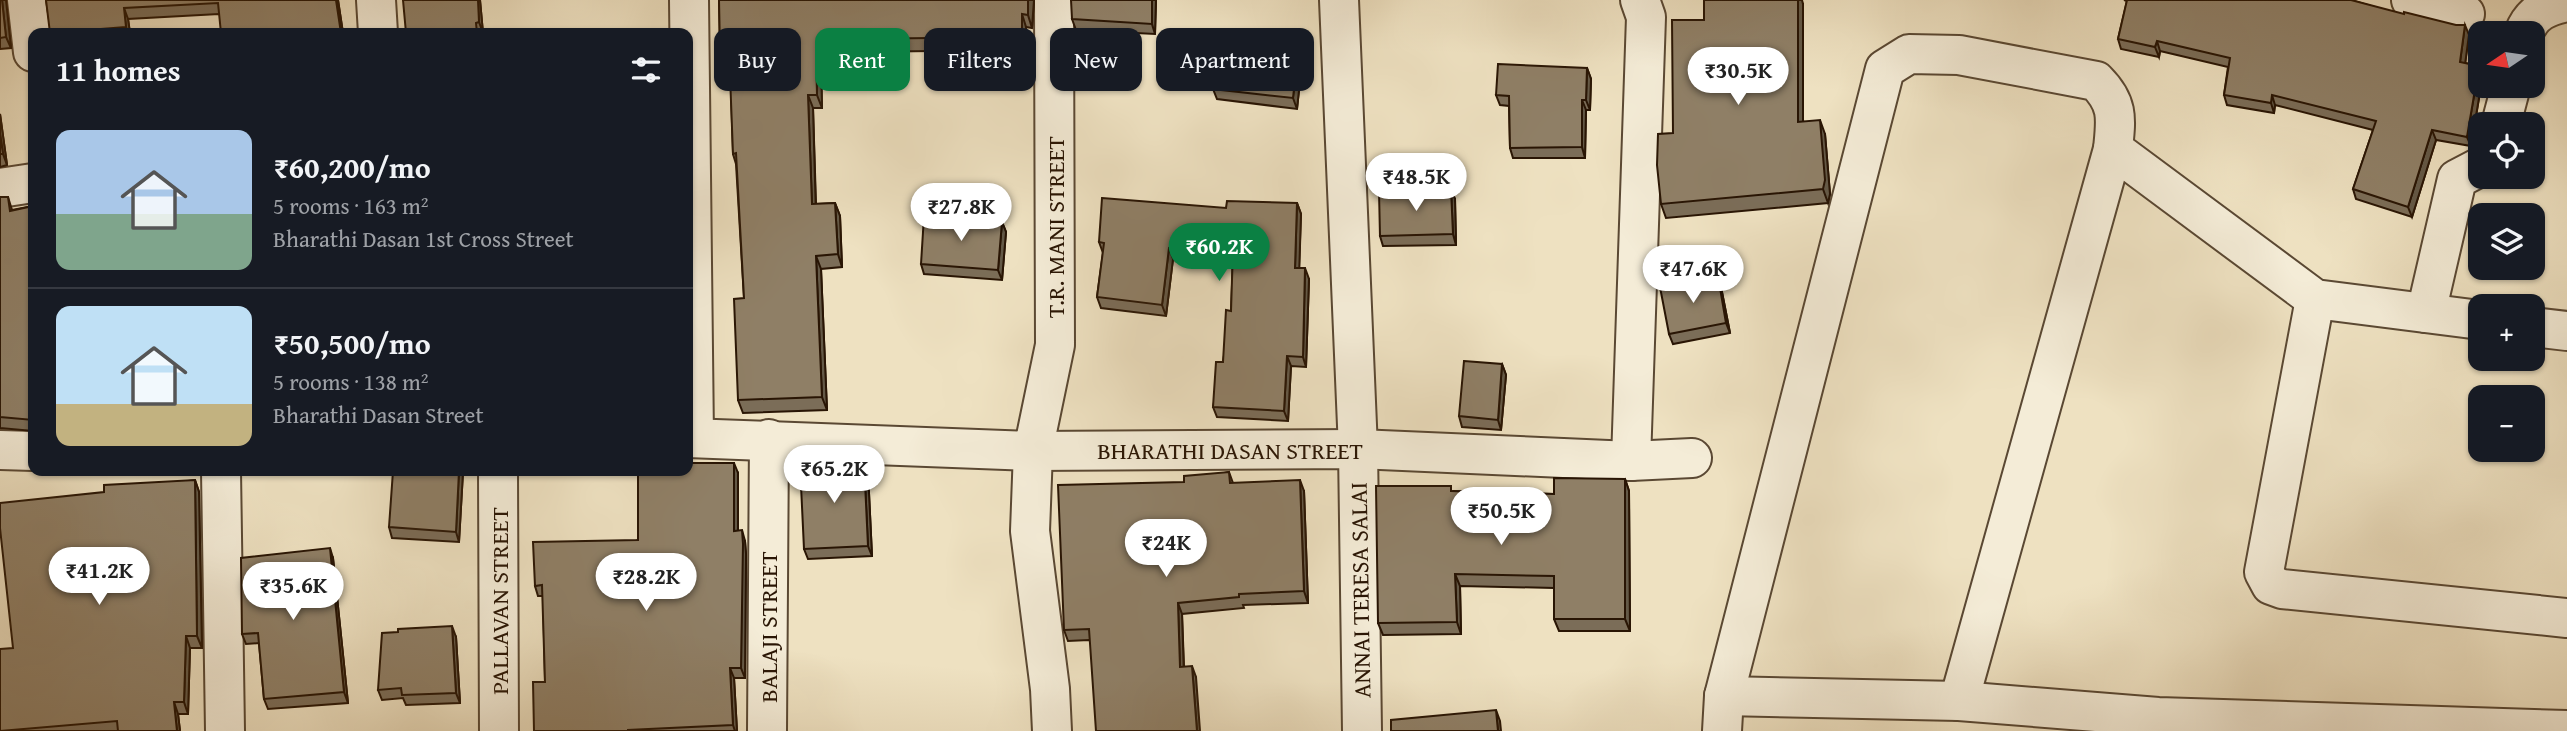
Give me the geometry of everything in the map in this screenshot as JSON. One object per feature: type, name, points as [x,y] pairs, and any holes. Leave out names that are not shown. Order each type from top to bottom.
[{"type":"street","points":[[27,0],[30,28]]},
{"type":"street","points":[[376,0],[377,28]]},
{"type":"street","points":[[689,0],[689,28]]},
{"type":"street","name":"T.R. MANI STREET","points":[[1052,731],[1050,689],[1030,531],[1033,451],[1055,345],[1054,0]]},
{"type":"street","name":"ANNAI TERESA SALAI","points":[[1339,0],[1358,449],[1362,731]]},
{"type":"street","points":[[2411,0],[2465,14]]},
{"type":"street","points":[[2532,21],[2544,6],[2567,2]]},
{"type":"street","points":[[1631,461],[1643,8]]},
{"type":"street","points":[[1959,701],[2113,149],[2116,117],[2109,94],[2096,81],[1959,55],[1909,54],[1885,69],[1723,713],[1959,701],[2157,724],[2567,730]]},
{"type":"street","points":[[2113,149],[2315,299],[2468,318]]},
{"type":"street","points":[[2426,313],[2456,179],[2468,173]]},
{"type":"street","points":[[0,188],[28,184]]},
{"type":"street","points":[[2315,299],[2264,572],[2272,585],[2282,589],[2567,618]]},
{"type":"street","points":[[2545,328],[2567,331]]},
{"type":"street","name":"BHARATHI DASAN STREET","points":[[693,438],[1033,451],[1358,449],[1631,461],[1692,458]]},
{"type":"street","name":"BALAJI STREET","points":[[767,731],[769,439]]},
{"type":"street","points":[[0,450],[28,451]]},
{"type":"street","points":[[221,476],[226,731]]},
{"type":"street","name":"PALLAVAN STREET","points":[[498,476],[499,731]]},
{"type":"building","points":[[0,0],[6,37],[0,38]]},
{"type":"building","points":[[46,0],[336,0],[340,28],[220,28],[218,3],[124,8],[126,27],[49,28]]},
{"type":"building","points":[[403,0],[478,0],[479,22],[476,23],[476,28],[406,28]]},
{"type":"building","points":[[719,0],[1028,0],[1028,15],[1022,14],[1022,28],[924,28],[924,38],[910,38],[910,28],[815,28],[817,95],[808,95],[812,204],[835,203],[838,254],[816,256],[822,397],[738,400],[734,299],[744,298],[731,91],[801,91],[801,28],[720,28]]},
{"type":"building","points":[[1071,0],[1152,0],[1152,24],[1072,19]]},
{"type":"building","points":[[1704,0],[1798,0],[1798,122],[1820,120],[1825,180],[1823,189],[1661,204],[1657,165],[1658,134],[1673,133],[1672,20],[1704,20]]},
{"type":"building","points":[[2127,0],[2351,0],[2404,14],[2465,25],[2460,62],[2468,64],[2468,98],[2474,98],[2471,112],[2468,112],[2467,137],[2432,130],[2408,207],[2353,189],[2376,121],[2272,95],[2271,103],[2224,95],[2230,58],[2157,41],[2155,47],[2118,39]]},
{"type":"building","points":[[1498,64],[1587,68],[1586,100],[1582,100],[1582,147],[1510,148],[1509,96],[1496,95]]},
{"type":"building","points":[[1231,91],[1294,91],[1293,98]]},
{"type":"building","points":[[1451,189],[1453,234],[1380,236],[1379,191]]},
{"type":"building","points":[[0,197],[8,197],[10,211],[28,207],[28,420],[0,417]]},
{"type":"building","points":[[1102,198],[1226,208],[1227,201],[1297,203],[1295,268],[1305,268],[1303,357],[1287,356],[1284,411],[1213,407],[1216,362],[1223,362],[1226,310],[1231,311],[1233,248],[1172,245],[1172,249],[1169,248],[1162,305],[1097,297],[1104,243],[1099,242]]},
{"type":"building","points":[[924,216],[1002,222],[998,270],[921,264]]},
{"type":"building","points":[[1718,276],[1726,323],[1669,334],[1660,287]]},
{"type":"building","points":[[1464,361],[1502,364],[1498,420],[1459,416]]},
{"type":"building","points":[[864,461],[868,546],[804,549],[800,464]]},
{"type":"building","points":[[693,463],[734,463],[734,531],[742,530],[743,544],[741,668],[730,668],[733,725],[628,731],[534,731],[533,682],[545,682],[542,585],[535,586],[533,542],[638,540],[638,476],[693,476]]},
{"type":"building","points":[[1229,472],[1230,483],[1300,480],[1304,591],[1239,594],[1239,597],[1178,603],[1180,667],[1192,666],[1197,731],[1096,731],[1089,629],[1064,630],[1058,485],[1184,482],[1184,476]]},
{"type":"building","points":[[393,476],[459,476],[456,532],[389,527]]},
{"type":"building","points":[[1554,478],[1625,479],[1625,619],[1554,619],[1554,576],[1455,574],[1457,622],[1378,623],[1376,486],[1451,486],[1451,491],[1554,494]]},
{"type":"building","points":[[195,480],[197,636],[186,636],[184,702],[174,702],[177,731],[118,731],[117,721],[0,731],[0,649],[13,648],[0,528],[0,503],[104,492],[104,485]]},
{"type":"building","points":[[330,548],[344,692],[264,699],[258,633],[242,634],[241,558]]},
{"type":"building","points":[[452,626],[456,693],[402,695],[401,688],[378,690],[382,633],[398,632],[398,629]]},
{"type":"building","points":[[1496,710],[1498,731],[1391,731],[1391,720]]}]
